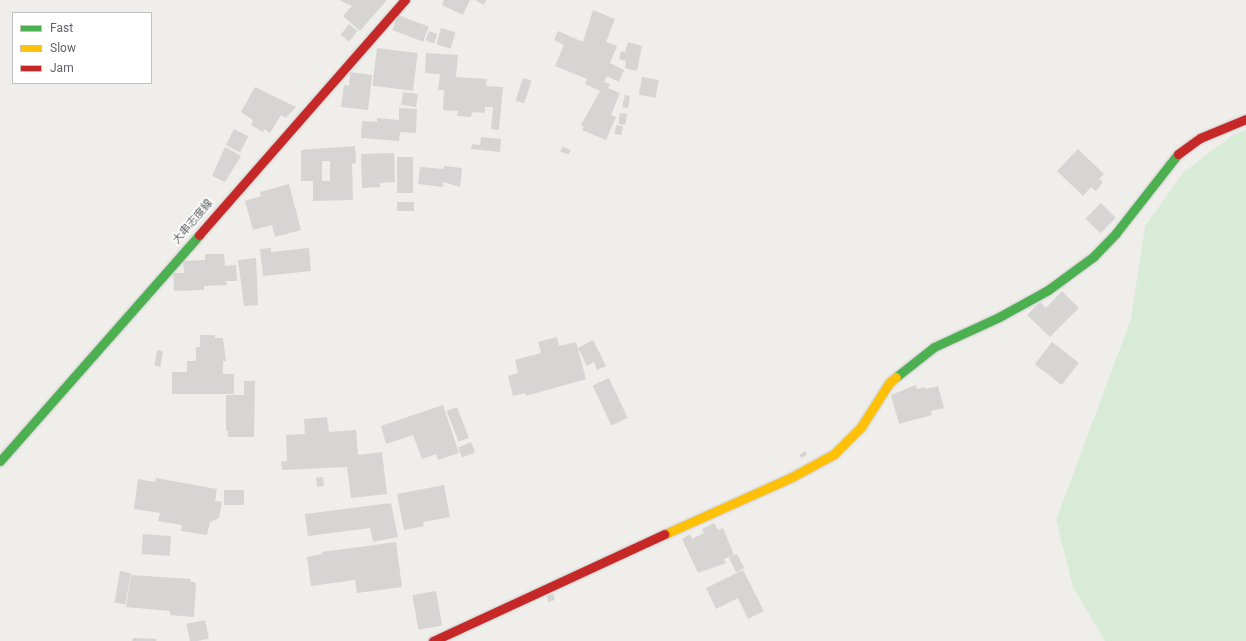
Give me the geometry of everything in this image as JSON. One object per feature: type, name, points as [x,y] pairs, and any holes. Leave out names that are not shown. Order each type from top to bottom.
[{"type":"street","name":"大串志度線","points":[[0,461],[405,0]]},
{"type":"street","points":[[433,641],[530,594],[792,477],[834,454],[861,427],[889,383],[911,364],[934,347],[999,317],[1048,290],[1093,257],[1116,233],[1175,157],[1200,138],[1246,119]]},
{"type":"green space","points":[[1246,130],[1246,641],[1105,641],[1073,587],[1056,520],[1131,319],[1145,226],[1184,172],[1234,134]]},
{"type":"building","points":[[339,0],[387,0],[360,31],[343,16],[352,6]]},
{"type":"building","points":[[444,0],[470,0],[463,15],[442,5]]},
{"type":"building","points":[[475,0],[486,0],[484,5]]},
{"type":"building","points":[[593,10],[615,19],[606,42],[617,46],[610,63],[624,70],[619,82],[607,76],[604,82],[610,84],[608,88],[620,93],[611,115],[616,117],[606,140],[582,130],[584,127],[581,125],[600,91],[585,84],[587,79],[555,66],[564,45],[554,40],[558,31],[583,42]]},
{"type":"building","points":[[398,15],[429,27],[423,42],[392,30]]},
{"type":"building","points":[[349,24],[358,31],[349,42],[340,35]]},
{"type":"building","points":[[441,28],[455,32],[451,48],[436,44]]},
{"type":"building","points":[[429,31],[437,34],[434,44],[425,40]]},
{"type":"building","points":[[628,42],[642,46],[637,71],[625,68],[626,61],[619,59],[621,51],[625,52]]},
{"type":"building","points":[[377,48],[418,53],[413,91],[372,86]]},
{"type":"building","points":[[426,53],[458,55],[456,77],[487,79],[486,86],[503,87],[499,130],[491,129],[493,107],[485,107],[485,113],[472,112],[471,117],[457,116],[458,111],[443,110],[444,90],[438,90],[440,74],[425,73]]},
{"type":"building","points":[[350,72],[372,75],[368,110],[341,107],[344,85],[349,86]]},
{"type":"building","points":[[642,77],[659,80],[656,98],[639,95]]},
{"type":"building","points":[[523,78],[532,81],[524,104],[516,101]]},
{"type":"building","points":[[255,87],[296,107],[286,118],[281,115],[270,133],[264,129],[263,132],[251,125],[253,120],[241,112]]},
{"type":"building","points":[[403,92],[418,94],[416,107],[401,105]]},
{"type":"building","points":[[625,95],[630,96],[628,108],[622,107]]},
{"type":"building","points":[[399,108],[417,109],[416,133],[400,132],[399,141],[361,138],[362,121],[377,122],[377,118],[399,120]]},
{"type":"building","points":[[620,113],[627,114],[625,125],[618,124]]},
{"type":"building","points":[[616,125],[623,126],[622,135],[615,134]]},
{"type":"building","points":[[234,129],[248,136],[240,152],[226,145]]},
{"type":"building","points":[[481,137],[501,139],[500,152],[471,149],[472,144],[480,145]]},
{"type":"building","points":[[355,146],[356,163],[352,164],[353,200],[313,201],[313,181],[301,181],[301,150]],"holes":[[[322,161],[330,161],[330,181],[322,181]]]},
{"type":"building","points":[[225,147],[241,156],[225,182],[212,176]]},
{"type":"building","points":[[562,147],[571,150],[569,155],[560,152]]},
{"type":"building","points":[[1078,149],[1104,174],[1099,179],[1103,182],[1096,191],[1091,187],[1083,196],[1057,171]]},
{"type":"building","points":[[394,153],[395,182],[380,183],[380,187],[362,188],[361,154]]},
{"type":"building","points":[[397,157],[413,157],[413,193],[397,193]]},
{"type":"building","points":[[444,166],[462,168],[460,187],[443,182],[443,187],[418,184],[420,167],[444,169]]},
{"type":"building","points":[[289,184],[301,230],[275,237],[272,225],[253,230],[245,201],[261,196],[260,192]]},
{"type":"building","points":[[397,202],[414,202],[414,211],[397,211]]},
{"type":"building","points":[[1101,203],[1116,218],[1100,233],[1085,219]]},
{"type":"building","points":[[271,248],[271,252],[309,248],[311,271],[263,276],[260,249]]},
{"type":"building","points":[[205,254],[224,254],[225,266],[236,265],[237,281],[226,281],[227,285],[204,286],[204,290],[174,291],[173,273],[184,273],[183,261],[205,260]]},
{"type":"building","points":[[256,258],[258,305],[244,306],[238,260]]},
{"type":"building","points":[[1062,291],[1079,308],[1050,337],[1027,315],[1040,302],[1046,308]]},
{"type":"building","points":[[200,335],[215,335],[215,338],[223,338],[226,361],[223,361],[223,374],[234,374],[234,394],[172,394],[172,372],[187,372],[187,361],[196,361],[196,347],[200,347]]},
{"type":"building","points":[[557,337],[559,346],[576,342],[586,379],[526,396],[525,393],[513,396],[508,376],[518,373],[515,360],[541,353],[538,342]]},
{"type":"building","points":[[593,340],[606,366],[597,370],[594,362],[587,366],[578,348]]},
{"type":"building","points":[[1052,342],[1079,363],[1062,385],[1035,364]]},
{"type":"building","points":[[157,350],[163,351],[160,367],[154,366]]},
{"type":"building","points":[[609,378],[628,418],[611,425],[593,386]]},
{"type":"building","points":[[244,381],[255,381],[254,437],[228,437],[228,431],[226,431],[226,395],[244,395]]},
{"type":"building","points":[[916,385],[917,389],[925,387],[926,389],[938,386],[944,408],[931,411],[932,415],[899,424],[891,395]]},
{"type":"building","points":[[443,405],[459,453],[438,460],[436,454],[422,459],[413,435],[386,444],[381,426]]},
{"type":"building","points":[[457,407],[469,438],[459,442],[447,411]]},
{"type":"building","points":[[327,417],[329,432],[356,430],[358,455],[382,452],[387,494],[351,498],[347,467],[282,470],[281,462],[287,461],[286,435],[305,434],[304,419]]},
{"type":"building","points":[[471,442],[475,452],[462,457],[458,447]]},
{"type":"building","points":[[805,451],[807,454],[801,458],[799,455]]},
{"type":"building","points":[[323,477],[324,486],[317,487],[316,478]]},
{"type":"building","points":[[156,478],[217,489],[215,501],[222,502],[219,518],[210,522],[207,535],[181,531],[182,525],[158,521],[160,513],[134,509],[138,479],[155,482]]},
{"type":"building","points":[[444,485],[450,517],[423,522],[424,526],[404,530],[397,494]]},
{"type":"building","points":[[224,490],[244,490],[244,505],[224,505]]},
{"type":"building","points":[[391,503],[398,537],[373,542],[370,528],[308,536],[305,514]]},
{"type":"building","points":[[714,523],[718,530],[723,528],[734,555],[724,559],[726,563],[698,573],[682,539],[690,534],[692,539],[704,533],[702,529]]},
{"type":"building","points":[[143,534],[171,536],[170,556],[142,554]]},
{"type":"building","points":[[396,542],[402,587],[357,593],[355,580],[311,586],[307,557],[322,554],[322,552]]},
{"type":"building","points":[[737,554],[744,568],[736,572],[729,558]]},
{"type":"building","points":[[743,570],[764,611],[748,619],[738,598],[716,609],[706,588]]},
{"type":"building","points":[[120,571],[131,573],[125,604],[114,603]]},
{"type":"building","points":[[131,575],[191,579],[190,582],[195,582],[196,586],[194,617],[170,615],[170,611],[126,607]]},
{"type":"building","points":[[436,591],[442,625],[418,630],[412,595]]},
{"type":"building","points":[[553,594],[555,600],[548,602],[547,596]]},
{"type":"building","points":[[205,620],[209,639],[190,641],[186,624]]},
{"type":"building","points":[[133,638],[157,639],[156,641],[132,641]]},
{"type":"traffic: fast","points":[[896,377],[934,347],[999,317],[1048,290],[1093,257],[1116,233],[1178,154]]},
{"type":"traffic: fast","points":[[0,461],[199,235]]},
{"type":"traffic: slow","points":[[665,534],[792,477],[834,454],[861,427],[889,383],[896,377]]},
{"type":"traffic: jam","points":[[199,235],[405,0]]},
{"type":"traffic: jam","points":[[1178,154],[1200,138],[1246,119]]},
{"type":"traffic: jam","points":[[433,641],[665,534]]}]
